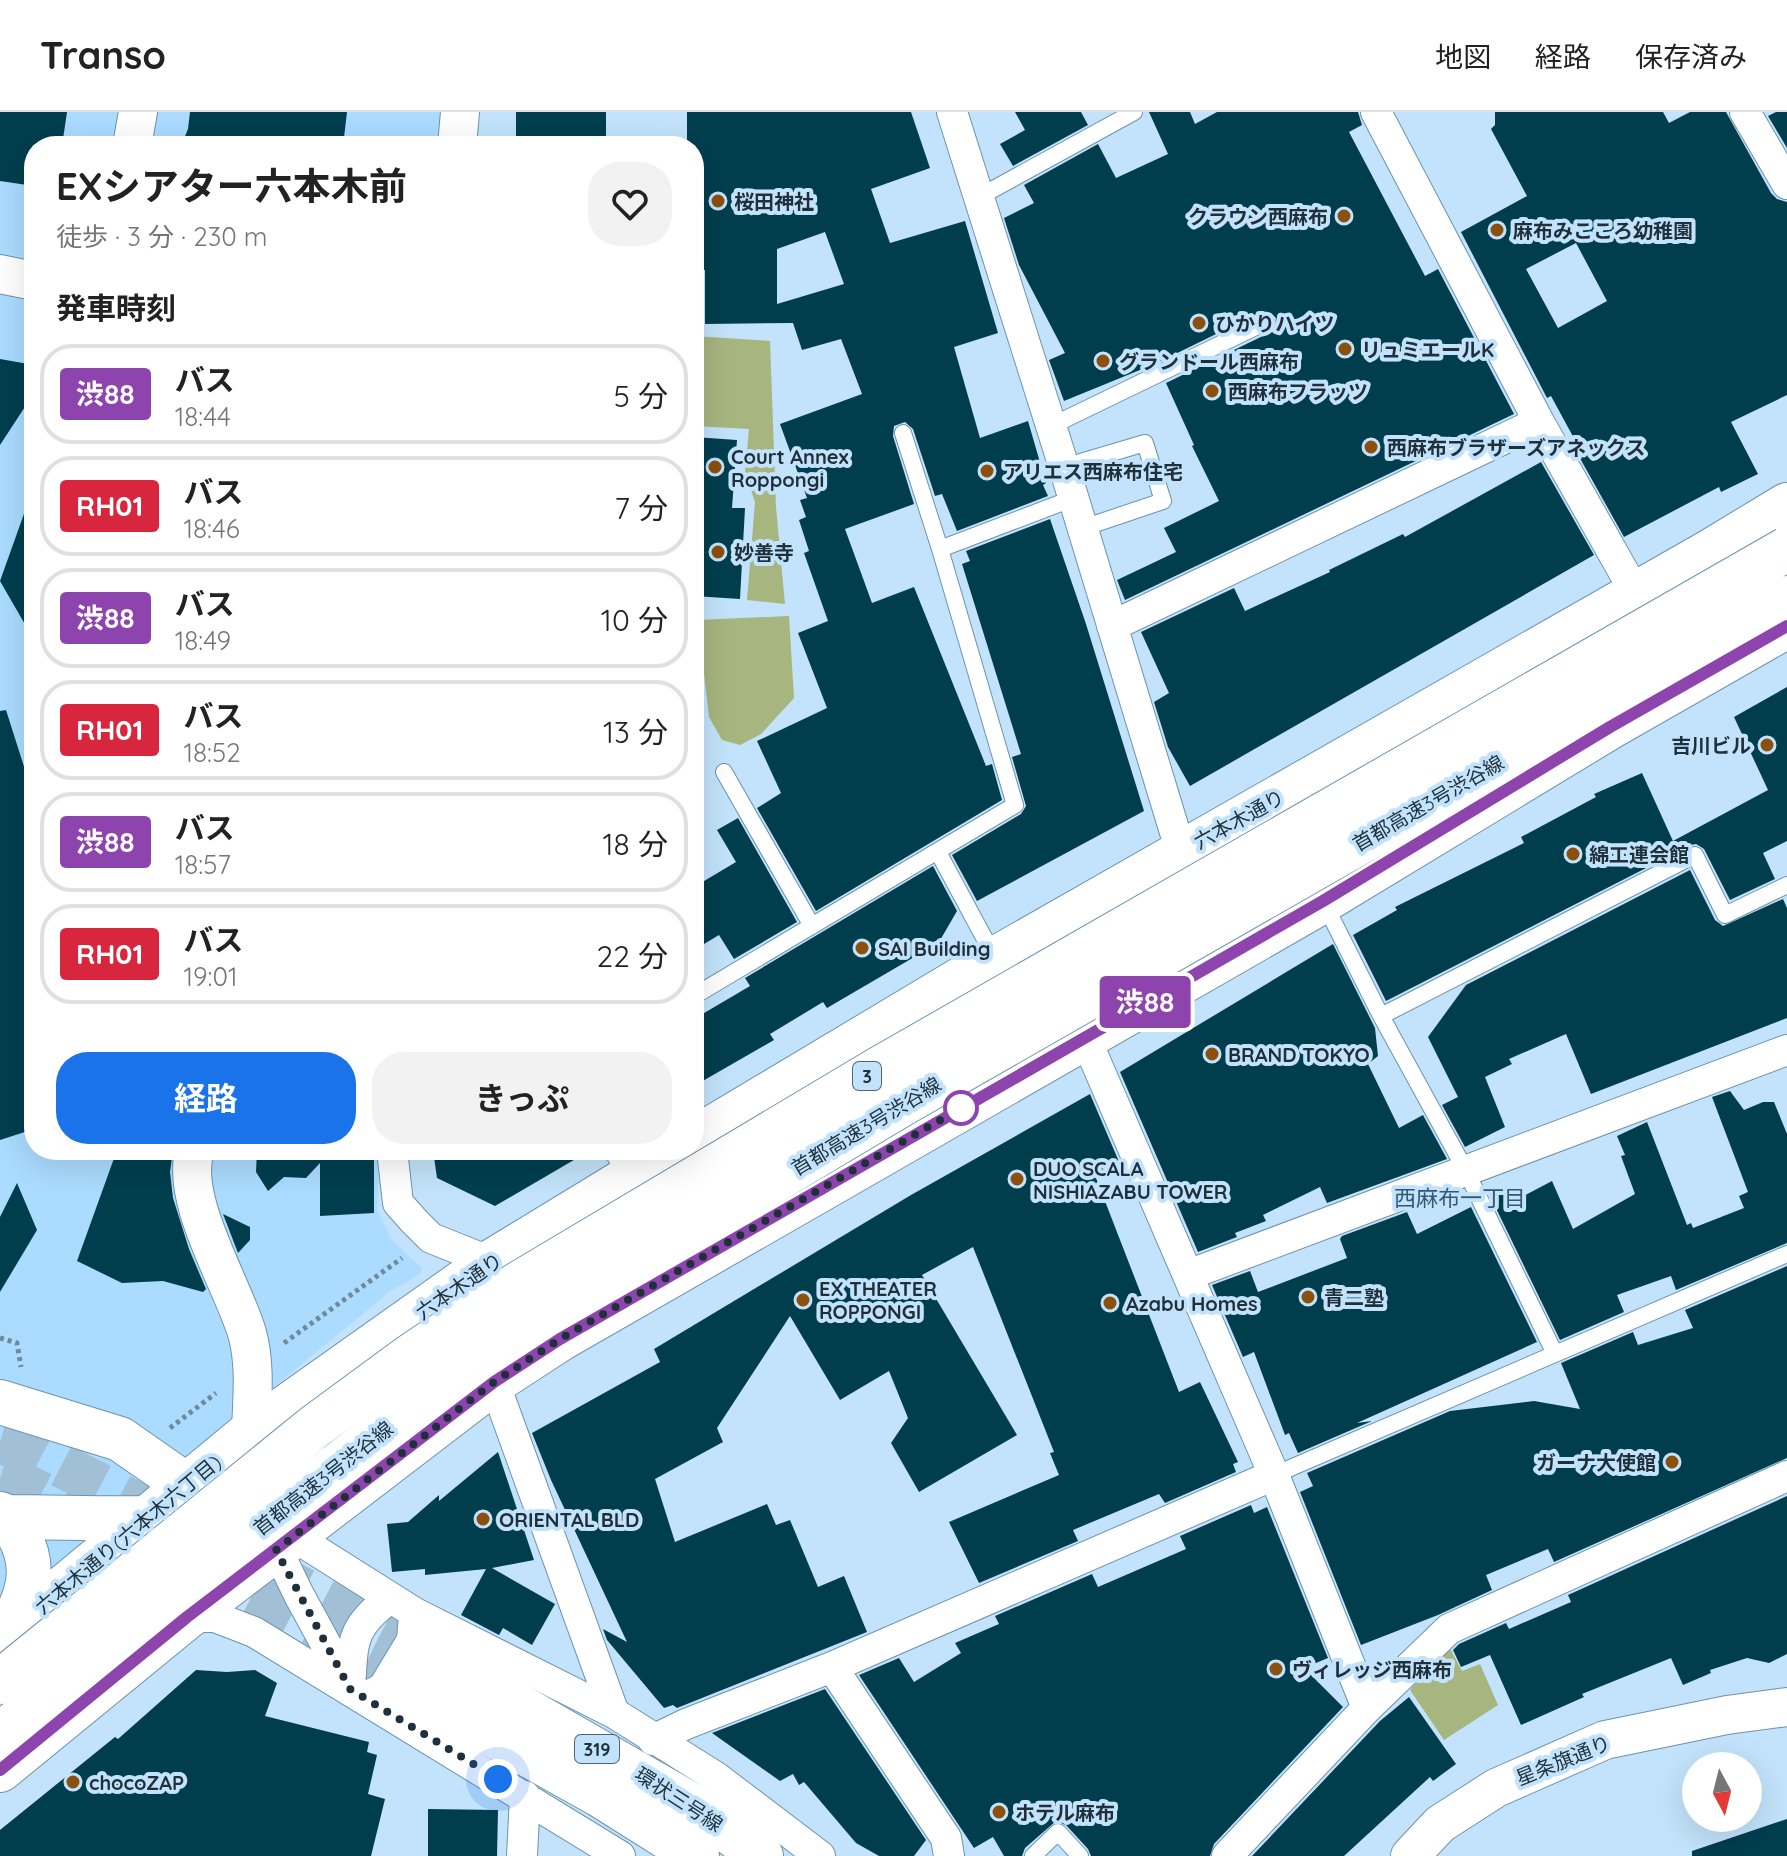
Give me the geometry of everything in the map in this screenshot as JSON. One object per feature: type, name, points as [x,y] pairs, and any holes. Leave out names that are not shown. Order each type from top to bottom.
[{"type":"main road","name":"六本木通り","points":[[704,1133],[995,959],[1787,505]]},
{"type":"main road","points":[[1711,551],[1787,515]]},
{"type":"main road","name":"首都高速3号渋谷線","points":[[0,1682],[314,1427],[412,1355],[518,1284],[879,1069],[1787,549]]},
{"type":"main road","name":"首都高速3号渋谷線","points":[[0,1735],[336,1466],[442,1386],[541,1320],[902,1104],[1787,598]]},
{"type":"main road","points":[[0,1770],[187,1617],[494,1382],[560,1339],[1323,901],[1610,727],[1787,626]]},
{"type":"main road","points":[[0,1402],[120,1439],[193,1501],[231,1513],[264,1501],[426,1371],[522,1306],[1297,852],[1610,727]]},
{"type":"main road","name":"六本木通り","points":[[251,1432],[491,1262],[620,1164]]},
{"type":"main road","name":"六本木通り(六本木六丁目)","points":[[193,1501],[251,1432]]},
{"type":"main road","points":[[3,1515],[145,1517],[193,1501]]},
{"type":"main road","points":[[187,1617],[193,1501]]},
{"type":"main road","points":[[3,1515],[25,1546],[30,1565],[22,1608],[3,1638]]},
{"type":"main road","name":"六本木通り(六本木六丁目)","points":[[3,1638],[145,1517]]},
{"type":"main road","name":"環状三号線","points":[[409,1638],[600,1795],[697,1856]]},
{"type":"main road","name":"環状三号線","points":[[409,1638],[690,1804],[761,1856]]},
{"type":"street","points":[[134,136],[138,112]]},
{"type":"street","points":[[458,136],[460,112]]},
{"type":"street","points":[[952,112],[1074,498],[1181,852]]},
{"type":"street","points":[[1376,112],[1539,422],[1635,592]]},
{"type":"street","points":[[1745,112],[1787,184]]},
{"type":"street","points":[[0,274],[24,279]]},
{"type":"street","points":[[1112,626],[1539,422]]},
{"type":"street","points":[[1085,1037],[1274,1475],[1367,1708]]},
{"type":"street","points":[[1188,1275],[1787,1050]]},
{"type":"street","points":[[192,1160],[194,1196],[262,1341],[253,1364],[251,1471],[284,1543],[310,1615],[358,1694]]},
{"type":"street","points":[[393,1160],[398,1203],[414,1221],[431,1238],[491,1262]]},
{"type":"street","points":[[494,1382],[614,1713]]},
{"type":"street","points":[[0,1416],[104,1448],[193,1501]]},
{"type":"street","points":[[653,1740],[832,1667],[1274,1475]]},
{"type":"street","points":[[1227,1856],[1367,1708],[1449,1629],[1787,1476]]},
{"type":"street","points":[[284,1543],[336,1565],[412,1640],[383,1688],[358,1694]]},
{"type":"street","points":[[358,1694],[353,1642],[367,1615],[409,1638],[614,1713],[716,1777],[820,1856]]},
{"type":"street","points":[[187,1617],[215,1617],[237,1624],[358,1694],[620,1856]]},
{"type":"street","points":[[832,1667],[946,1838],[949,1856]]},
{"type":"street","name":"星条旗通り","points":[[1410,1856],[1440,1824],[1496,1788],[1605,1740],[1727,1715],[1787,1707]]},
{"type":"street","points":[[522,1856],[525,1796]]},
{"type":"lane","points":[[979,197],[1134,112]]},
{"type":"lane","points":[[1051,426],[1266,322]]},
{"type":"lane","points":[[704,990],[1015,805],[903,433]]},
{"type":"lane","points":[[1064,467],[1145,443],[1163,501],[1083,528]]},
{"type":"lane","points":[[940,549],[1074,498]]},
{"type":"lane","points":[[724,772],[812,926]]},
{"type":"lane","points":[[938,852],[995,959]]},
{"type":"lane","points":[[1381,1016],[1695,855],[1725,915],[1787,885]]},
{"type":"lane","points":[[1323,901],[1381,1016],[1466,1171],[1555,1354]]},
{"type":"lane","points":[[1274,1475],[1787,1254]]},
{"type":"lane","points":[[1033,1856],[1058,1832],[1080,1856]]},
{"type":"path","points":[[262,1341],[402,1258]]},
{"type":"path","points":[[165,1432],[224,1387]]},
{"type":"shaded area","points":[[0,112],[443,112],[441,136],[24,136],[24,1160],[380,1160],[377,1210],[391,1239],[422,1268],[421,1273],[388,1293],[0,1613]]},
{"type":"green space","points":[[704,337],[770,341],[776,507],[785,604],[747,600],[755,502],[745,472],[749,429],[704,427]]},
{"type":"green space","points":[[789,616],[794,698],[761,734],[740,745],[722,740],[709,717],[704,673],[704,620]]},
{"type":"green space","points":[[1447,1643],[1462,1671],[1480,1664],[1498,1705],[1444,1740],[1410,1690]]},
{"type":"building","points":[[0,112],[67,112],[63,136],[24,136],[24,185],[0,181]]},
{"type":"building","points":[[190,112],[347,112],[344,136],[185,136]]},
{"type":"building","points":[[516,112],[606,112],[606,136],[516,136]]},
{"type":"building","points":[[687,112],[911,112],[930,168],[871,189],[890,243],[965,221],[998,333],[954,347],[980,438],[1028,421],[1046,483],[1043,485],[1048,496],[957,531],[942,494],[935,496],[913,429],[905,422],[894,426],[893,436],[914,504],[845,529],[872,603],[914,587],[986,766],[992,764],[1002,800],[816,911],[757,808],[781,793],[757,741],[827,708],[798,633],[828,621],[804,553],[809,551],[799,520],[806,517],[800,500],[807,498],[780,424],[862,394],[841,339],[802,350],[793,323],[705,324],[704,136],[687,136]],"holes":[[[825,232],[844,284],[777,304],[777,249]]]},
{"type":"building","points":[[1015,112],[1081,112],[1088,125],[1013,166],[1000,144],[1025,130]]},
{"type":"building","points":[[1149,112],[1190,112],[1195,124],[1217,112],[1358,112],[1362,125],[1349,132],[1425,276],[1438,269],[1514,414],[1125,600],[1117,580],[1176,552],[1164,528],[1219,501],[1166,383],[1271,332],[1276,318],[1271,313],[1261,312],[1157,363],[1064,401],[1049,360],[1065,353],[1019,265],[1004,218],[1034,203],[1024,185],[1098,144],[1116,178],[1168,154]]},
{"type":"building","points":[[1495,112],[1663,112],[1669,123],[1690,112],[1726,112],[1771,193],[1787,202],[1787,395],[1731,422],[1758,474],[1721,492],[1719,487],[1624,537],[1572,444],[1576,442],[1551,396],[1547,398],[1461,232],[1527,196],[1491,129],[1495,125]],"holes":[[[1576,243],[1607,301],[1558,328],[1526,269]]]},
{"type":"building","points":[[1787,112],[1787,148],[1768,116]]},
{"type":"building","points":[[0,359],[24,363],[24,408],[0,445]]},
{"type":"building","name":"妙善寺","points":[[704,438],[737,440],[732,508],[745,508],[740,599],[704,597]]},
{"type":"building","points":[[1541,462],[1594,555],[1190,786],[1168,747],[1154,702],[1169,693],[1141,632],[1234,588],[1245,611],[1403,534],[1405,537]]},
{"type":"building","points":[[24,514],[24,623],[0,581]]},
{"type":"building","points":[[1050,519],[1144,811],[977,901],[952,855],[1021,814],[1026,806],[1012,757],[1021,754],[962,564],[970,561],[966,551]]},
{"type":"building","points":[[1787,687],[1787,841],[1763,853],[1775,879],[1730,900],[1704,849],[1696,844],[1691,845],[1386,1001],[1353,935],[1397,910],[1395,907],[1524,843],[1521,837],[1596,797],[1594,794],[1642,773],[1673,841],[1768,790],[1734,717]]},
{"type":"building","points":[[6,710],[24,767],[24,1132],[0,1140],[0,711]]},
{"type":"building","points":[[738,818],[797,922],[734,959],[719,935],[704,944],[704,881],[736,862],[717,830]]},
{"type":"building","points":[[933,866],[957,911],[935,949],[918,959],[916,956],[827,1008],[823,1002],[770,1034],[774,1040],[704,1080],[704,1013],[750,986],[745,978]]},
{"type":"building","points":[[1690,870],[1715,920],[1723,926],[1783,899],[1787,908],[1787,1018],[1591,1094],[1566,1034],[1509,1059],[1512,1064],[1485,1077],[1505,1127],[1465,1147],[1442,1105],[1458,1097],[1428,1037],[1466,985]]},
{"type":"building","points":[[1333,944],[1375,1028],[1378,1056],[1368,1064],[1399,1128],[1423,1115],[1447,1159],[1327,1203],[1320,1187],[1263,1215],[1266,1221],[1235,1233],[1237,1237],[1198,1252],[1120,1072]]},
{"type":"building","points":[[1730,1091],[1744,1110],[1763,1102],[1774,1102],[1787,1134],[1787,1243],[1676,1290],[1671,1276],[1617,1295],[1624,1312],[1560,1340],[1491,1198],[1511,1188],[1518,1199],[1552,1181],[1573,1229],[1635,1194],[1617,1136],[1647,1122],[1687,1225],[1691,1223],[1693,1228],[1744,1208],[1739,1196],[1748,1192],[1712,1097]]},
{"type":"building","points":[[1090,1094],[1120,1164],[1096,1178],[1179,1392],[1200,1382],[1238,1462],[1233,1464],[1236,1472],[1165,1503],[1159,1494],[1073,1530],[1078,1541],[979,1583],[949,1522],[1059,1475],[1050,1453],[1054,1452],[973,1247],[922,1275],[1017,1435],[919,1492],[891,1443],[908,1418],[889,1371],[840,1400],[790,1316],[717,1428],[723,1442],[655,1479],[675,1542],[767,1504],[776,1525],[790,1520],[818,1587],[844,1576],[867,1632],[677,1708],[673,1705],[664,1708],[607,1640],[603,1629],[627,1642],[532,1433],[660,1362],[654,1349],[911,1195]]},
{"type":"building","points":[[113,1160],[172,1160],[173,1198],[206,1289],[203,1292],[163,1281],[122,1283],[77,1261]]},
{"type":"building","points":[[257,1160],[374,1160],[374,1213],[320,1216],[320,1163],[306,1178],[284,1177],[268,1191],[256,1172]]},
{"type":"building","points":[[434,1160],[574,1160],[495,1206],[437,1178]]},
{"type":"building","points":[[17,1183],[37,1230],[0,1292],[0,1217]]},
{"type":"building","points":[[1471,1207],[1537,1342],[1298,1453],[1289,1433],[1285,1435],[1254,1352],[1243,1357],[1212,1285],[1250,1271],[1258,1292],[1347,1258],[1340,1239],[1342,1236],[1407,1212],[1417,1234]]},
{"type":"building","points":[[223,1214],[250,1227],[250,1240],[238,1253]]},
{"type":"building","points":[[1787,1266],[1787,1458],[1554,1562],[1548,1549],[1486,1575],[1492,1590],[1361,1645],[1300,1492],[1313,1486],[1307,1473],[1450,1411],[1534,1401],[1580,1409],[1561,1363],[1633,1332],[1638,1345],[1693,1328],[1685,1310]]},
{"type":"building","points":[[498,1452],[534,1560],[492,1568],[555,1604],[532,1645],[503,1628],[499,1635],[461,1615],[486,1569],[425,1575],[425,1569],[392,1572],[387,1524],[408,1522],[439,1495],[439,1501]]},
{"type":"building","points":[[1787,1496],[1787,1654],[1769,1663],[1747,1658],[1710,1670],[1711,1673],[1683,1685],[1671,1658],[1582,1694],[1584,1697],[1521,1725],[1490,1655],[1461,1667],[1453,1650],[1459,1644],[1506,1623],[1509,1629],[1571,1602],[1568,1595]]},
{"type":"building","points":[[1251,1505],[1254,1513],[1267,1507],[1328,1658],[1304,1668],[1343,1707],[1214,1844],[1210,1856],[1091,1856],[1066,1825],[1056,1821],[1025,1848],[1022,1856],[1004,1856],[993,1837],[974,1848],[859,1675],[899,1658],[914,1682],[961,1653],[955,1643],[999,1624],[995,1616],[1092,1574],[1098,1587],[1186,1549],[1180,1536]]},
{"type":"building","points":[[196,1670],[255,1670],[277,1683],[265,1716],[369,1742],[367,1752],[377,1755],[368,1794],[385,1799],[371,1856],[0,1856],[0,1830],[115,1737],[118,1739]]},
{"type":"building","points":[[825,1689],[926,1840],[914,1856],[879,1856],[856,1843],[804,1782],[799,1785],[793,1774],[780,1781],[712,1733]]},
{"type":"building","points":[[1409,1697],[1456,1764],[1433,1781],[1430,1777],[1344,1856],[1252,1856],[1380,1721]]},
{"type":"building","points":[[428,1809],[498,1810],[497,1856],[428,1856]]},
{"type":"building","points":[[1787,1819],[1787,1856],[1692,1856],[1692,1851],[1748,1832],[1762,1832],[1762,1827]]},
{"type":"tunnel","points":[[0,1442],[37,1453],[175,1524]]},
{"type":"tunnel","points":[[0,1479],[30,1488],[97,1523]]},
{"type":"tunnel","points":[[265,1570],[426,1653]]},
{"type":"tunnel","points":[[190,1572],[407,1687]]},
{"type":"bus line","name":"渋88","points":[[0,1770],[187,1617],[494,1382],[560,1339],[1323,901],[1610,727],[1787,626]]},
{"type":"place","name":"桜田神社","points":[[718,201]]},
{"type":"place","name":"クラウン西麻布","points":[[1344,216]]},
{"type":"place","name":"麻布みこころ幼稚園","points":[[1497,230]]},
{"type":"place","name":"ひかりハイツ","points":[[1199,323]]},
{"type":"place","name":"リュミエールK","points":[[1345,349]]},
{"type":"place","name":"グランドール西麻布","points":[[1103,361]]},
{"type":"place","name":"西麻布フラッツ","points":[[1212,391]]},
{"type":"place","name":"西麻布ブラザーズアネックス","points":[[1371,447]]},
{"type":"place","name":"Court Annex Roppongi","points":[[715,467]]},
{"type":"place","name":"アリエス西麻布住宅","points":[[987,471]]},
{"type":"place","name":"妙善寺","points":[[718,552]]},
{"type":"place","name":"吉川ビル","points":[[1767,745]]},
{"type":"place","name":"綿工連会館","points":[[1573,854]]},
{"type":"place","name":"SAI Building","points":[[862,948]]},
{"type":"place","name":"BRAND TOKYO","points":[[1212,1054]]},
{"type":"place","name":"DUO SCALA NISHIAZABU TOWER","points":[[1017,1179]]},
{"type":"place","name":"青二塾","points":[[1308,1297]]},
{"type":"place","name":"EX THEATER ROPPONGI","points":[[803,1300]]},
{"type":"place","name":"Azabu Homes","points":[[1110,1303]]},
{"type":"place","name":"ガーナ大使館","points":[[1672,1462]]},
{"type":"place","name":"ORIENTAL BLD","points":[[483,1519]]},
{"type":"place","name":"ヴィレッジ西麻布","points":[[1276,1669]]},
{"type":"place","name":"chocoZAP","points":[[73,1782]]},
{"type":"place","name":"ホテル麻布","points":[[999,1812]]},
{"type":"district","name":"西麻布一丁目","points":[[1460,1198]]},
{"type":"route","points":[[498,1779],[350,1689],[276,1550],[494,1382],[560,1339],[975,1100],[961,1108]]}]
